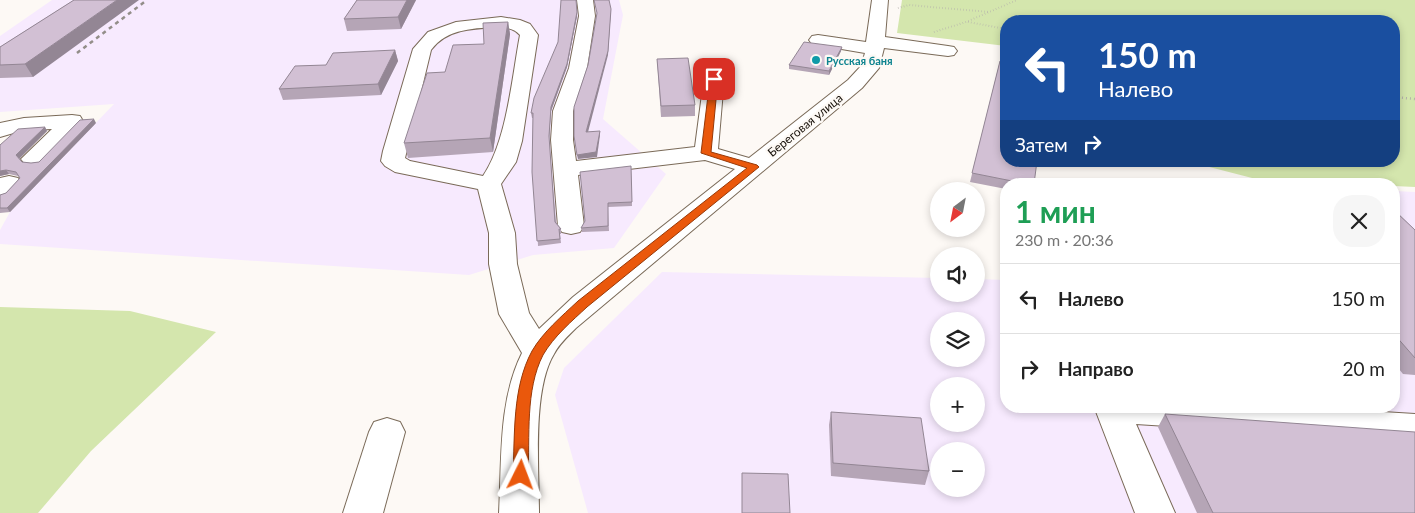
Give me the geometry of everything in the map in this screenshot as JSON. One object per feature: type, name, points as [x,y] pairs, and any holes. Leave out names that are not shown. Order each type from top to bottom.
[{"type":"street","points":[[571,226],[562,140],[563,111],[578,68],[587,16],[584,0]]},
{"type":"street","name":"Береговая улица","points":[[519,513],[524,400],[529,374],[538,352],[560,324],[583,304],[856,84],[870,68],[887,5]]},
{"type":"street","points":[[489,184],[403,167],[393,161],[394,151],[422,49],[428,41],[436,35],[458,26],[479,23],[510,23],[524,28],[528,35],[511,141],[504,162],[489,184],[502,233],[504,264],[514,314],[538,352]]},
{"type":"street","points":[[818,40],[875,45],[907,45],[948,51]]},
{"type":"street","points":[[706,153],[714,79]]},
{"type":"street","points":[[0,130],[24,124],[72,121],[33,159]]},
{"type":"street","points":[[0,146],[24,124]]},
{"type":"street","points":[[565,169],[706,153],[754,167]]},
{"type":"street","points":[[1114,413],[1155,513]]},
{"type":"street","points":[[1176,413],[1415,428]]},
{"type":"street","points":[[363,513],[387,432]]},
{"type":"path","points":[[907,45],[913,39],[966,22],[1017,0]]},
{"type":"path","points":[[887,5],[909,5],[989,12]]},
{"type":"path","points":[[966,22],[1000,29]]},
{"type":"path","points":[[1400,98],[1415,99]]},
{"type":"shaded area","points":[[52,0],[619,0],[623,15],[603,119],[666,174],[614,248],[533,255],[469,275],[0,244],[0,230],[10,212],[114,104],[0,112],[0,36]]},
{"type":"shaded area","points":[[1400,191],[1415,192],[1415,513],[588,513],[555,395],[564,368],[662,272],[930,278],[930,302],[985,302],[985,279],[1000,280],[1000,413],[1400,413]]},
{"type":"green space","points":[[902,0],[1415,0],[1415,187],[1400,186],[1400,178],[1252,178],[1209,167],[1400,167],[1400,15],[1000,15],[1000,45],[897,33]]},
{"type":"green space","points":[[0,307],[130,311],[216,332],[91,451],[38,513],[0,513]]},
{"type":"building","points":[[74,0],[117,0],[25,64],[0,65],[0,47]]},
{"type":"building","points":[[357,0],[407,0],[398,17],[344,19]]},
{"type":"building","points":[[561,0],[576,0],[577,12],[567,64],[551,107],[549,136],[555,222],[561,229],[559,229],[560,239],[537,241],[532,172],[533,113],[531,113],[534,98],[558,42]]},
{"type":"building","points":[[594,0],[609,0],[611,9],[608,51],[586,132],[600,131],[596,152],[577,155],[574,136],[574,107],[588,65],[597,13]]},
{"type":"building","points":[[508,22],[490,138],[404,143],[427,73],[445,72],[453,45],[484,44],[483,23]]},
{"type":"building","name":"Русская баня","points":[[804,42],[842,47],[829,71],[789,65]]},
{"type":"building","points":[[395,50],[378,84],[279,89],[295,66],[326,65],[333,53]]},
{"type":"building","points":[[688,58],[695,105],[661,106],[657,59]]},
{"type":"building","points":[[1000,61],[1000,167],[1036,167],[1035,178],[1000,179],[972,173]]},
{"type":"building","points":[[94,119],[7,208],[0,208],[0,195],[6,193],[20,178],[16,172],[0,171],[0,145],[18,129],[45,127],[16,155],[22,162],[39,162],[80,120]]},
{"type":"building","points":[[631,166],[632,202],[608,203],[608,226],[581,228],[585,221],[580,172]]},
{"type":"building","points":[[1400,216],[1415,230],[1415,358],[1400,341]]},
{"type":"building","points":[[831,412],[921,418],[929,471],[833,463]]},
{"type":"building","points":[[1165,414],[1415,432],[1415,513],[1213,513]]},
{"type":"building","points":[[742,473],[788,474],[790,513],[742,513]]},
{"type":"railway","points":[[77,53],[147,0]]},
{"type":"place","name":"Русская баня","points":[[816,60]]},
{"type":"route","points":[[521,475],[524,400],[529,374],[538,352],[560,324],[583,304],[754,167],[706,153],[714,79]]}]
